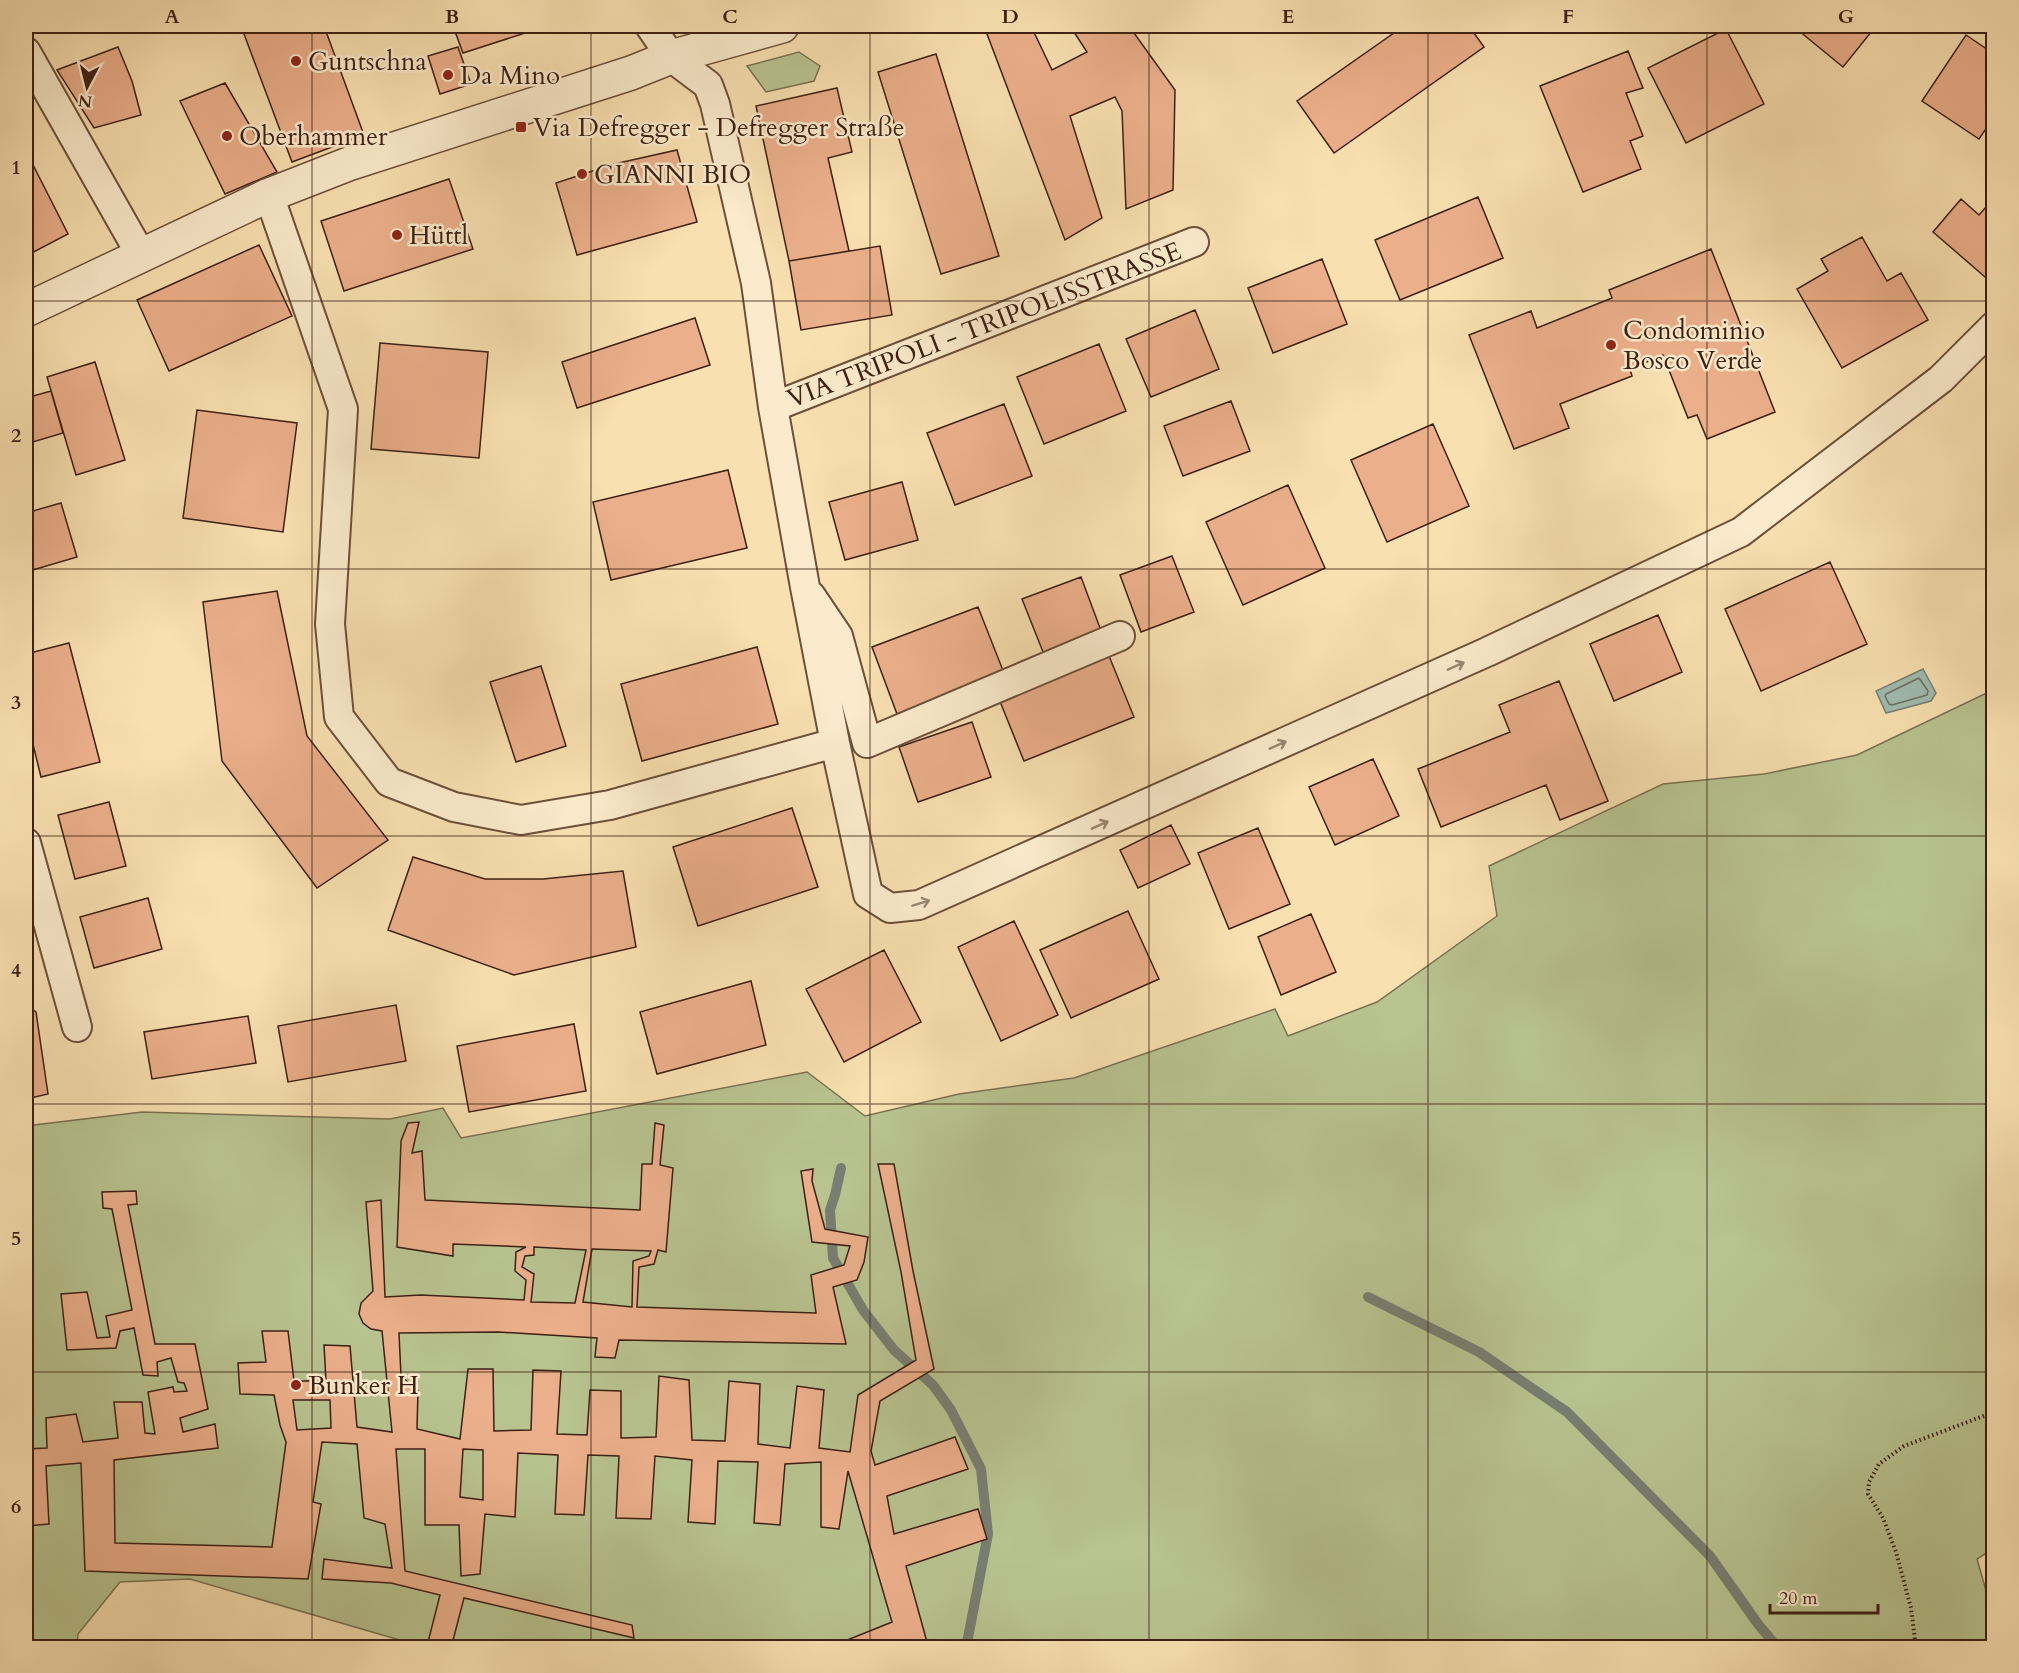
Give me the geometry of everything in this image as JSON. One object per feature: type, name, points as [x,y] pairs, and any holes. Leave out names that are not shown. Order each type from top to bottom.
[{"type":"street","points":[[650,26],[671,57],[708,85],[715,104],[756,283],[773,407],[805,587],[868,894],[890,908],[919,905],[1487,652],[1741,532],[1941,379],[1994,326]]},
{"type":"street","points":[[26,310],[269,195],[351,163],[631,73],[671,57],[782,26]]},
{"type":"street","points":[[26,52],[141,255]]},
{"type":"street","points":[[269,195],[342,409],[330,624],[339,717],[390,782],[454,807],[521,820],[610,805],[836,743]]},
{"type":"street","name":"VIA TRIPOLI - TRIPOLISSTRASSE","points":[[773,407],[1194,242]]},
{"type":"street","points":[[805,587],[838,636],[867,743],[1120,636]]},
{"type":"street","points":[[26,843],[77,1027]]},
{"type":"path","points":[[1916,1647],[1911,1608],[1896,1552],[1883,1518],[1868,1494],[1869,1482],[1879,1464],[1904,1446],[1994,1412]]},
{"type":"green space","points":[[799,52],[820,66],[814,81],[766,92],[747,66]]},
{"type":"green space","points":[[1993,690],[1994,1548],[1977,1559],[1993,1615],[1993,1647],[427,1648],[190,1579],[120,1582],[78,1634],[77,1647],[26,1647],[26,1126],[142,1112],[390,1119],[443,1108],[461,1138],[807,1072],[865,1116],[959,1094],[1074,1078],[1275,1009],[1288,1036],[1377,1002],[1497,916],[1489,866],[1663,784],[1764,774],[1857,755]]},
{"type":"water","points":[[1923,669],[1936,693],[1931,701],[1886,713],[1876,691]]},
{"type":"building","name":"Guntschna","points":[[241,26],[324,26],[364,135],[292,162]]},
{"type":"building","points":[[453,26],[547,26],[463,53]]},
{"type":"building","points":[[984,26],[1031,26],[1052,70],[1087,52],[1070,26],[1129,26],[1175,90],[1173,190],[1126,209],[1122,111],[1115,97],[1070,116],[1102,218],[1065,240]]},
{"type":"building","points":[[1404,26],[1469,26],[1484,47],[1334,153],[1297,101]]},
{"type":"building","points":[[1793,26],[1876,26],[1843,67]]},
{"type":"building","points":[[1726,29],[1764,104],[1686,143],[1648,68]]},
{"type":"building","points":[[1966,35],[1994,54],[1994,117],[1979,139],[1922,101]]},
{"type":"building","points":[[118,47],[132,81],[141,115],[94,128],[57,70]]},
{"type":"building","points":[[458,47],[471,84],[440,94],[428,56]]},
{"type":"building","points":[[1628,51],[1643,88],[1626,93],[1643,136],[1630,141],[1641,169],[1583,192],[1540,86]]},
{"type":"building","points":[[936,54],[999,256],[941,274],[878,72]]},
{"type":"building","name":"Oberhammer","points":[[225,83],[277,172],[225,194],[180,101]]},
{"type":"building","points":[[837,88],[852,152],[828,158],[849,251],[789,261],[756,106]]},
{"type":"building","points":[[677,150],[697,222],[577,255],[556,183],[614,164]]},
{"type":"building","points":[[26,151],[68,234],[26,256]]},
{"type":"building","name":"Hüttl","points":[[449,179],[473,249],[344,291],[321,221]]},
{"type":"building","points":[[1478,197],[1503,258],[1400,300],[1375,240]]},
{"type":"building","points":[[1994,198],[1994,281],[1992,283],[1933,232],[1961,199],[1979,215]]},
{"type":"building","points":[[1862,237],[1887,281],[1901,273],[1928,320],[1842,368],[1797,289],[1828,271],[1821,259]]},
{"type":"building","points":[[259,245],[292,316],[169,371],[137,300]]},
{"type":"building","points":[[880,246],[892,315],[801,330],[789,261]]},
{"type":"building","name":"Condominio Bosco Verde","points":[[1711,249],[1775,412],[1707,439],[1697,415],[1688,418],[1663,355],[1630,369],[1632,376],[1560,404],[1569,428],[1514,449],[1469,335],[1531,311],[1537,328],[1612,298],[1609,290]]},
{"type":"building","points":[[1322,259],[1347,324],[1273,353],[1248,288]]},
{"type":"building","points":[[1195,310],[1219,369],[1151,397],[1126,339]]},
{"type":"building","points":[[695,318],[710,365],[577,408],[562,362]]},
{"type":"building","points":[[380,343],[488,352],[479,458],[371,449]]},
{"type":"building","points":[[1099,344],[1126,411],[1044,444],[1017,377]]},
{"type":"building","points":[[95,362],[125,460],[76,475],[47,377]]},
{"type":"building","points":[[51,391],[63,433],[26,444],[26,398]]},
{"type":"building","points":[[1231,401],[1250,451],[1183,476],[1164,426]]},
{"type":"building","points":[[1004,404],[1032,476],[955,505],[927,433]]},
{"type":"building","points":[[197,410],[297,423],[283,532],[183,518]]},
{"type":"building","points":[[1433,424],[1469,506],[1387,542],[1351,460]]},
{"type":"building","points":[[728,470],[747,548],[611,580],[593,502]]},
{"type":"building","points":[[902,482],[918,540],[845,560],[829,502]]},
{"type":"building","points":[[1288,485],[1325,568],[1243,605],[1206,522]]},
{"type":"building","points":[[61,503],[77,557],[26,572],[26,513]]},
{"type":"building","points":[[1172,556],[1194,612],[1141,632],[1120,575]]},
{"type":"building","points":[[1830,562],[1867,644],[1761,691],[1725,609]]},
{"type":"building","points":[[1081,577],[1103,636],[1045,657],[1022,599]]},
{"type":"building","points":[[277,591],[307,736],[388,840],[317,888],[222,761],[203,602]]},
{"type":"building","points":[[978,607],[1004,673],[897,714],[872,647]]},
{"type":"building","points":[[1658,615],[1682,672],[1614,701],[1590,644]]},
{"type":"building","points":[[69,643],[100,762],[41,777],[26,716],[26,654]]},
{"type":"building","points":[[757,647],[778,724],[642,761],[621,684]]},
{"type":"building","points":[[1109,656],[1134,717],[1024,761],[999,699]]},
{"type":"building","points":[[541,666],[566,746],[516,762],[490,682]]},
{"type":"building","points":[[1559,681],[1608,801],[1560,820],[1546,785],[1441,827],[1418,769],[1510,732],[1499,705]]},
{"type":"building","points":[[972,722],[991,777],[918,802],[899,747]]},
{"type":"building","points":[[1373,759],[1399,816],[1335,845],[1309,787]]},
{"type":"building","points":[[109,802],[126,866],[75,879],[58,815]]},
{"type":"building","points":[[792,808],[818,887],[698,926],[673,847]]},
{"type":"building","points":[[1171,825],[1190,864],[1138,888],[1120,850]]},
{"type":"building","points":[[1258,828],[1290,904],[1229,929],[1198,853]]},
{"type":"building","points":[[413,857],[485,879],[543,879],[623,871],[636,947],[514,975],[388,930]]},
{"type":"building","points":[[148,898],[162,949],[94,968],[80,917]]},
{"type":"building","points":[[1128,911],[1159,979],[1071,1018],[1040,950]]},
{"type":"building","points":[[1311,914],[1336,972],[1281,995],[1258,937]]},
{"type":"building","points":[[1014,921],[1058,1015],[1001,1041],[958,947]]},
{"type":"building","points":[[884,950],[921,1022],[844,1062],[806,989]]},
{"type":"building","points":[[751,981],[766,1045],[657,1074],[640,1012]]},
{"type":"building","points":[[26,1005],[36,1012],[48,1094],[26,1099]]},
{"type":"building","points":[[396,1005],[406,1061],[288,1082],[278,1026]]},
{"type":"building","points":[[248,1016],[256,1063],[152,1079],[144,1032]]},
{"type":"building","points":[[574,1024],[586,1091],[469,1112],[457,1046]]},
{"type":"building","name":"Bunker H","points":[[419,1122],[412,1153],[422,1151],[425,1200],[640,1210],[642,1164],[652,1164],[655,1123],[664,1125],[660,1165],[673,1168],[666,1252],[658,1250],[654,1264],[639,1267],[637,1307],[816,1313],[811,1275],[844,1265],[850,1246],[812,1242],[801,1171],[813,1169],[812,1181],[825,1229],[868,1237],[864,1262],[857,1280],[833,1287],[846,1344],[619,1340],[615,1358],[595,1357],[597,1338],[498,1332],[399,1333],[401,1376],[418,1391],[417,1429],[460,1439],[468,1369],[493,1369],[494,1431],[531,1430],[533,1370],[561,1371],[557,1434],[587,1435],[590,1390],[621,1391],[621,1438],[656,1437],[659,1376],[689,1380],[692,1440],[725,1441],[729,1381],[760,1384],[758,1444],[790,1448],[797,1386],[824,1390],[819,1448],[850,1452],[858,1395],[916,1360],[901,1272],[878,1164],[894,1164],[913,1271],[934,1369],[880,1401],[871,1451],[875,1465],[955,1437],[968,1469],[887,1496],[894,1534],[978,1509],[987,1539],[906,1566],[927,1642],[913,1648],[901,1648],[898,1641],[880,1648],[704,1648],[703,1642],[835,1645],[892,1622],[848,1471],[839,1529],[821,1527],[821,1462],[785,1464],[780,1525],[754,1523],[758,1462],[718,1461],[715,1524],[688,1522],[692,1460],[655,1456],[651,1519],[616,1518],[619,1456],[588,1455],[584,1515],[555,1514],[558,1455],[518,1453],[515,1517],[485,1514],[480,1574],[461,1576],[459,1525],[425,1525],[425,1449],[396,1449],[405,1571],[632,1625],[634,1638],[464,1598],[451,1648],[434,1648],[427,1646],[440,1595],[391,1583],[322,1579],[324,1559],[392,1568],[385,1524],[364,1518],[357,1444],[322,1442],[313,1502],[321,1504],[308,1579],[85,1571],[81,1463],[46,1466],[49,1524],[26,1526],[26,1449],[47,1448],[46,1418],[76,1414],[83,1442],[118,1438],[114,1402],[142,1402],[145,1433],[155,1434],[148,1392],[173,1387],[174,1392],[187,1391],[184,1383],[178,1382],[171,1358],[157,1362],[158,1376],[143,1375],[134,1328],[120,1331],[116,1348],[67,1350],[61,1294],[87,1292],[97,1338],[110,1337],[106,1316],[132,1310],[112,1209],[103,1208],[102,1192],[136,1191],[137,1204],[128,1205],[155,1344],[195,1344],[208,1409],[180,1418],[183,1432],[215,1424],[218,1448],[114,1460],[115,1543],[272,1547],[286,1442],[274,1395],[240,1394],[238,1363],[266,1362],[262,1331],[288,1331],[294,1381],[326,1381],[324,1345],[350,1346],[357,1427],[392,1432],[382,1331],[371,1329],[363,1323],[359,1314],[361,1303],[373,1291],[366,1202],[381,1200],[385,1297],[421,1295],[524,1300],[526,1280],[515,1271],[516,1252],[526,1247],[453,1244],[453,1256],[397,1247],[401,1141],[408,1123]],"holes":[[[534,1247],[586,1250],[575,1303],[531,1302],[534,1274],[522,1267],[525,1256],[534,1255]],[[592,1249],[651,1251],[649,1256],[633,1261],[632,1307],[583,1302]],[[293,1400],[330,1400],[331,1428],[297,1430]],[[463,1449],[483,1450],[483,1500],[460,1497]]]},
{"type":"waterway","points":[[841,1168],[830,1210],[833,1258],[863,1310],[894,1350],[933,1385],[951,1410],[981,1469],[988,1534],[966,1648]]},
{"type":"waterway","points":[[1368,1297],[1479,1352],[1567,1412],[1710,1556],[1758,1624],[1778,1648]]},
{"type":"place","name":"Guntschna","points":[[296,61]]},
{"type":"place","name":"Da Mino","points":[[448,75]]},
{"type":"place","name":"Via Defregger - Defregger Straße","points":[[521,127]]},
{"type":"place","name":"Oberhammer","points":[[227,136]]},
{"type":"place","name":"GIANNI BIO","points":[[582,174]]},
{"type":"place","name":"Hüttl","points":[[397,235]]},
{"type":"place","name":"Condominio Bosco Verde","points":[[1611,345]]},
{"type":"place","name":"Bunker H","points":[[296,1385]]}]
